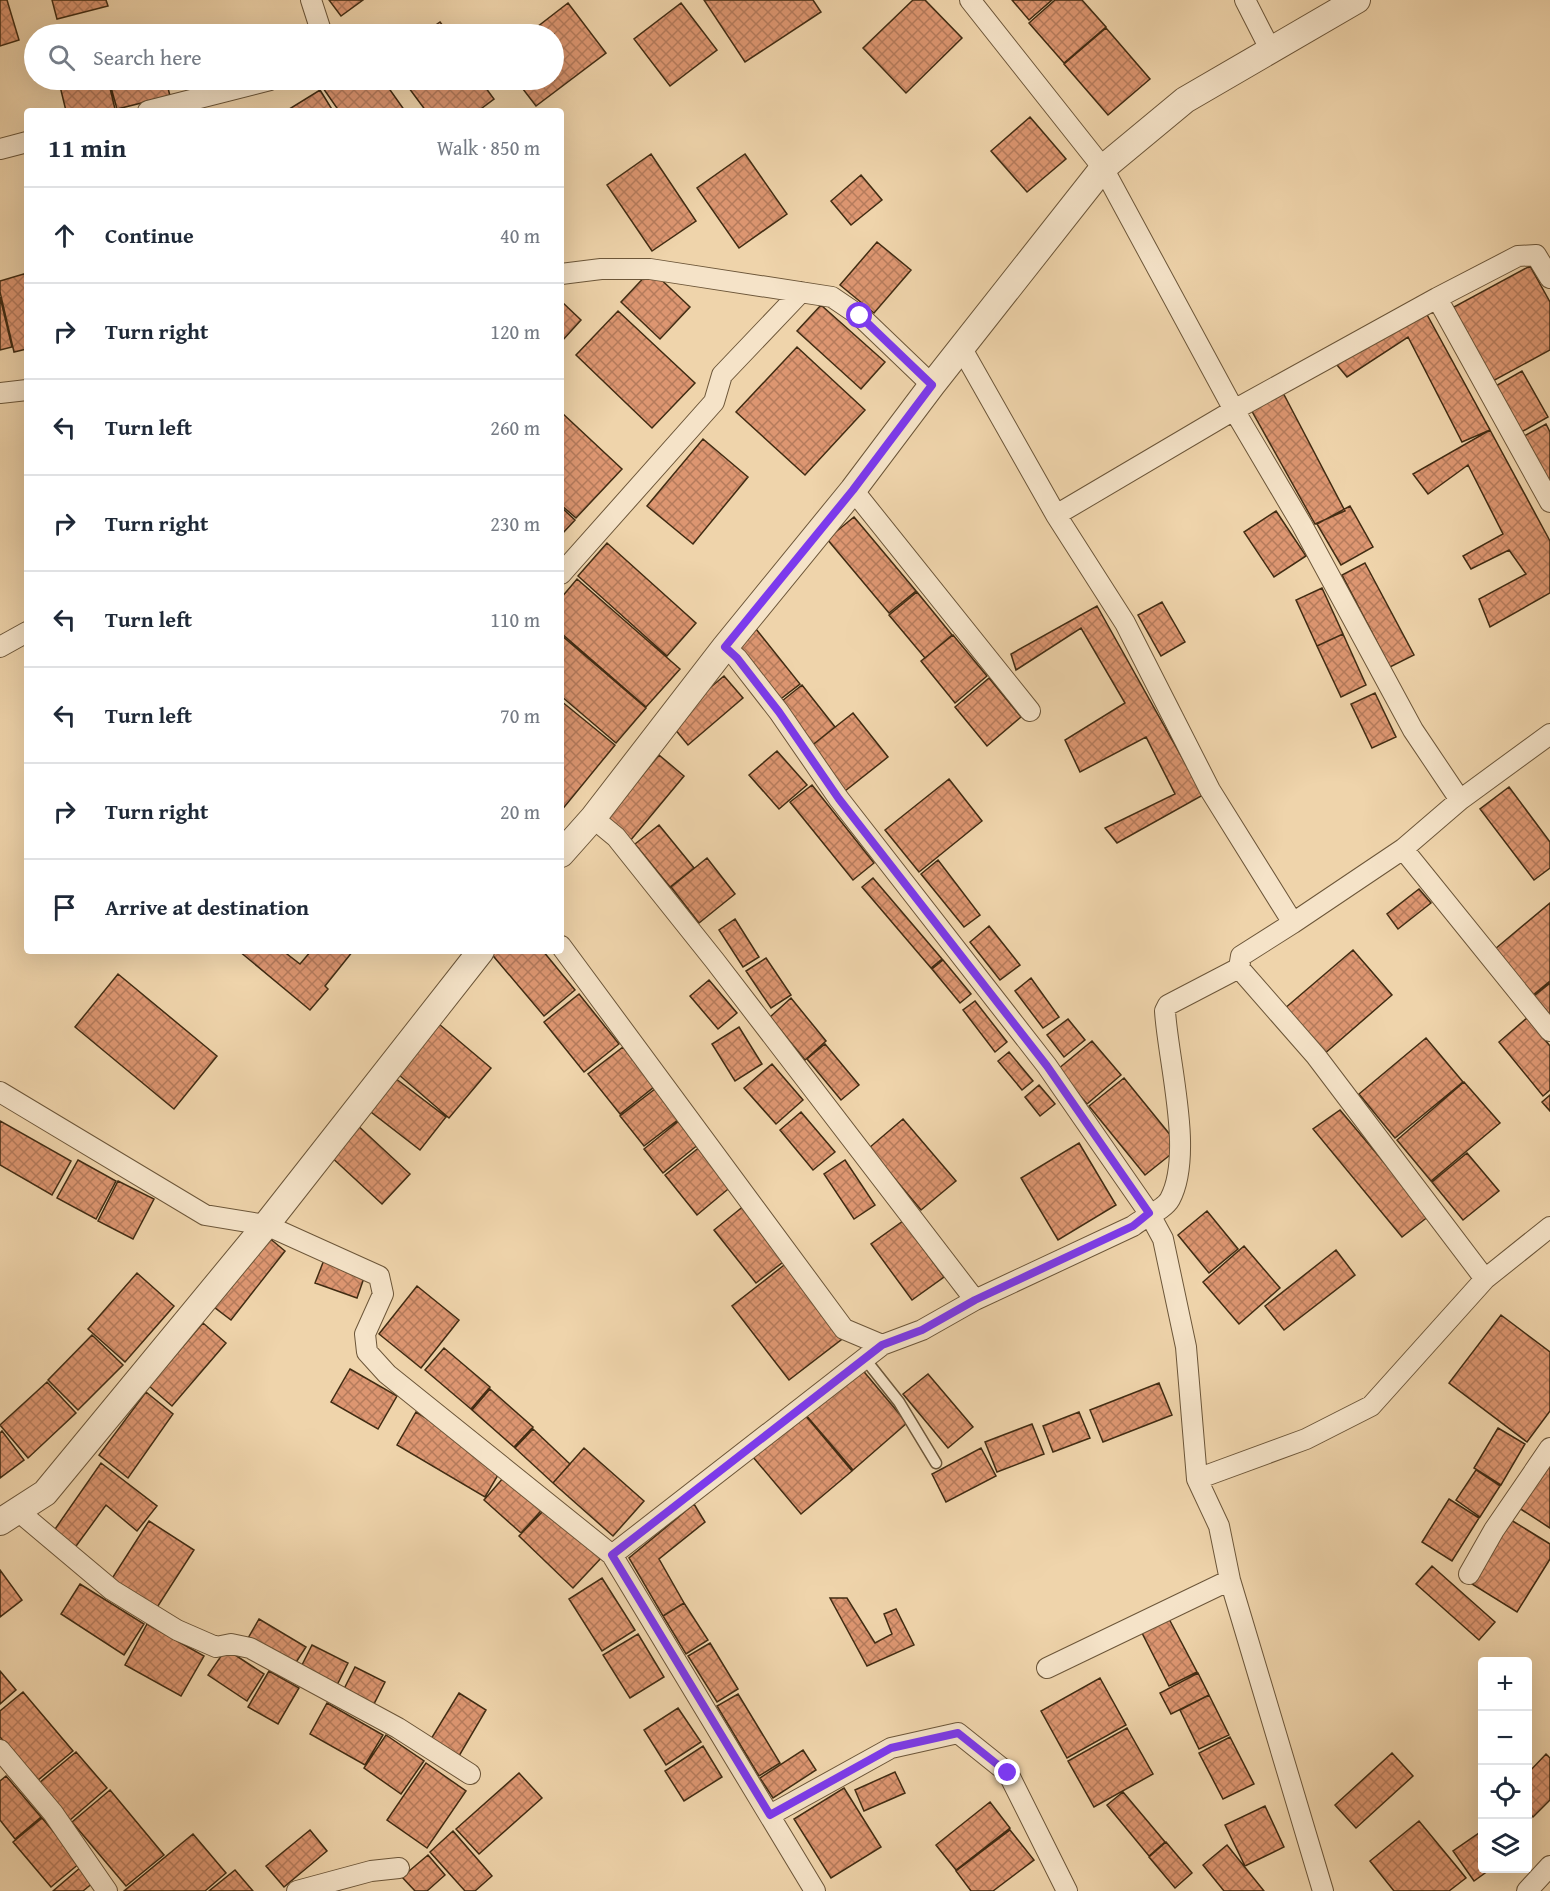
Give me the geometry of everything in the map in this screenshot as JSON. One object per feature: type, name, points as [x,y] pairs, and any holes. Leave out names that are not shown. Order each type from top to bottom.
[{"type":"street","points":[[311,0],[319,24]]},
{"type":"street","points":[[970,0],[1103,168],[1234,410],[1302,525],[1413,730],[1460,800]]},
{"type":"street","points":[[1245,0],[1270,49]]},
{"type":"street","points":[[564,845],[593,818],[725,647],[853,490],[932,385],[1103,168],[1185,100],[1357,0]]},
{"type":"street","points":[[160,108],[231,90]]},
{"type":"street","points":[[0,149],[24,143]]},
{"type":"street","points":[[1056,515],[1234,410],[1518,256],[1536,255],[1550,278]]},
{"type":"street","points":[[564,274],[650,268],[832,297],[860,316],[932,385]]},
{"type":"street","points":[[564,571],[714,402],[722,375],[801,292]]},
{"type":"street","points":[[1437,298],[1550,502]]},
{"type":"street","points":[[962,349],[1056,515],[1125,623],[1210,790],[1293,923]]},
{"type":"street","points":[[0,393],[24,390]]},
{"type":"street","points":[[853,490],[1030,711]]},
{"type":"street","points":[[0,646],[24,634]]},
{"type":"street","points":[[725,647],[737,658],[779,712],[839,799],[1047,1066],[1149,1213],[1163,1239],[1186,1347],[1197,1479],[1219,1526],[1230,1580],[1323,1891]]},
{"type":"street","points":[[1239,968],[1241,956],[1403,849],[1460,800],[1550,734]]},
{"type":"street","points":[[593,818],[616,837],[715,961],[975,1300]]},
{"type":"street","points":[[1403,849],[1550,1031]]},
{"type":"street","points":[[564,950],[844,1329],[882,1345]]},
{"type":"street","points":[[470,1774],[398,1728],[250,1648],[231,1644],[216,1647],[177,1630],[112,1590],[9,1516],[45,1493],[266,1225],[479,954]]},
{"type":"street","points":[[612,1555],[882,1345],[922,1330],[975,1300],[1133,1226],[1149,1213],[1160,1210],[1169,1200],[1176,1182],[1180,1154],[1165,1011],[1168,1005],[1239,968]]},
{"type":"street","points":[[1239,968],[1316,1056],[1485,1279]]},
{"type":"street","points":[[0,1092],[206,1215],[266,1225],[379,1276],[383,1294],[365,1334],[367,1352],[387,1374],[612,1555],[815,1891]]},
{"type":"street","points":[[1197,1479],[1306,1439],[1371,1406],[1485,1279],[1550,1227]]},
{"type":"street","points":[[1469,1574],[1494,1530],[1550,1448]]},
{"type":"street","points":[[1047,1668],[1230,1580]]},
{"type":"street","points":[[770,1815],[891,1748],[958,1733],[1008,1773],[1067,1891]]},
{"type":"street","points":[[0,1750],[53,1813],[107,1891]]},
{"type":"street","points":[[1533,1889],[1550,1866]]},
{"type":"street","points":[[297,1891],[370,1871],[399,1868]]},
{"type":"lane","points":[[865,1359],[899,1402],[936,1463]]},
{"type":"building","points":[[0,0],[7,0],[19,40],[0,46]]},
{"type":"building","points":[[52,0],[106,0],[108,6],[57,19]]},
{"type":"building","points":[[329,0],[363,0],[341,16]]},
{"type":"building","points":[[704,0],[813,0],[821,12],[745,62]]},
{"type":"building","points":[[913,0],[925,0],[962,38],[906,93],[863,48]]},
{"type":"building","points":[[1012,0],[1052,0],[1029,20]]},
{"type":"building","points":[[1055,0],[1082,0],[1106,27],[1064,63],[1029,23]]},
{"type":"building","points":[[568,3],[606,53],[564,85],[564,24],[541,24]]},
{"type":"building","points":[[681,3],[717,50],[670,86],[634,39]]},
{"type":"building","points":[[1106,28],[1150,79],[1108,115],[1064,64]]},
{"type":"building","points":[[61,90],[110,90],[115,108],[65,108]]},
{"type":"building","points":[[112,90],[168,90],[170,96],[117,108]]},
{"type":"building","points":[[320,90],[331,108],[291,108]]},
{"type":"building","points":[[324,90],[390,90],[403,108],[337,108]]},
{"type":"building","points":[[410,90],[487,90],[494,99],[482,108],[424,108]]},
{"type":"building","points":[[524,90],[557,90],[536,106]]},
{"type":"building","points":[[1030,117],[1066,159],[1027,192],[991,151]]},
{"type":"building","points":[[651,154],[696,221],[652,251],[607,185]]},
{"type":"building","points":[[745,154],[787,214],[739,248],[697,188]]},
{"type":"building","points":[[861,175],[882,200],[851,225],[831,201]]},
{"type":"building","points":[[877,242],[911,270],[874,313],[840,285]]},
{"type":"building","points":[[1530,266],[1550,302],[1550,350],[1491,382],[1452,308]]},
{"type":"building","points":[[651,270],[690,307],[660,339],[621,302]]},
{"type":"building","points":[[24,274],[24,350],[14,352],[0,292],[0,281]]},
{"type":"building","points":[[0,297],[12,347],[0,350]]},
{"type":"building","points":[[564,304],[581,320],[564,339]]},
{"type":"building","points":[[821,305],[885,362],[861,389],[797,331]]},
{"type":"building","points":[[618,311],[695,383],[652,428],[576,355]]},
{"type":"building","points":[[1425,311],[1490,430],[1462,442],[1408,337],[1347,377],[1332,359]]},
{"type":"building","points":[[797,347],[865,410],[805,475],[736,412]]},
{"type":"building","points":[[1522,371],[1548,417],[1518,434],[1492,388]]},
{"type":"building","points":[[1280,387],[1345,511],[1315,524],[1249,406]]},
{"type":"building","points":[[564,415],[622,469],[576,518],[564,508]]},
{"type":"building","points":[[1546,424],[1550,432],[1550,484],[1519,439]]},
{"type":"building","points":[[1490,430],[1550,541],[1550,593],[1490,627],[1479,599],[1526,574],[1509,550],[1471,569],[1463,556],[1503,534],[1468,465],[1428,494],[1413,474]]},
{"type":"building","points":[[703,439],[748,477],[693,544],[647,506]]},
{"type":"building","points":[[1350,506],[1373,547],[1341,565],[1317,524]]},
{"type":"building","points":[[564,510],[575,520],[564,532]]},
{"type":"building","points":[[1276,511],[1306,556],[1274,577],[1244,532]]},
{"type":"building","points":[[854,517],[916,591],[889,613],[827,539]]},
{"type":"building","points":[[607,543],[696,623],[667,656],[578,576]]},
{"type":"building","points":[[1365,563],[1414,655],[1390,667],[1342,575]]},
{"type":"building","points":[[577,579],[680,669],[646,707],[564,636],[564,594]]},
{"type":"building","points":[[1322,588],[1343,634],[1317,646],[1296,600]]},
{"type":"building","points":[[917,592],[952,635],[925,658],[889,615]]},
{"type":"building","points":[[1162,602],[1185,642],[1161,656],[1138,615]]},
{"type":"building","points":[[1097,606],[1203,795],[1117,843],[1105,828],[1175,794],[1146,737],[1080,772],[1065,740],[1125,703],[1081,628],[1016,670],[1011,654]]},
{"type":"building","points":[[756,629],[800,684],[778,701],[734,646]]},
{"type":"building","points":[[1343,634],[1366,685],[1341,697],[1317,646]]},
{"type":"building","points":[[953,635],[987,676],[955,703],[921,661]]},
{"type":"building","points":[[564,638],[646,708],[616,743],[564,699]]},
{"type":"building","points":[[724,676],[743,698],[688,745],[669,722]]},
{"type":"building","points":[[989,678],[1021,717],[987,746],[955,707]]},
{"type":"building","points":[[802,685],[835,727],[810,747],[777,705]]},
{"type":"building","points":[[1375,693],[1396,737],[1372,748],[1351,704]]},
{"type":"building","points":[[564,703],[615,745],[564,807]]},
{"type":"building","points":[[853,713],[888,757],[845,791],[810,747]]},
{"type":"building","points":[[777,751],[807,785],[779,809],[749,775]]},
{"type":"building","points":[[659,755],[684,776],[630,841],[605,821]]},
{"type":"building","points":[[949,779],[982,821],[919,872],[885,830]]},
{"type":"building","points":[[812,785],[874,863],[853,880],[790,802]]},
{"type":"building","points":[[1509,787],[1550,842],[1550,868],[1534,880],[1480,809]]},
{"type":"building","points":[[659,825],[694,868],[670,887],[635,844]]},
{"type":"building","points":[[707,858],[735,894],[699,923],[671,887]]},
{"type":"building","points":[[938,860],[980,915],[964,927],[921,874]]},
{"type":"building","points":[[873,878],[942,959],[931,968],[862,887]]},
{"type":"building","points":[[1419,889],[1431,903],[1398,929],[1387,914]]},
{"type":"building","points":[[1550,903],[1550,981],[1533,995],[1495,949]]},
{"type":"building","points":[[735,919],[759,957],[743,967],[719,930]]},
{"type":"building","points":[[989,926],[1020,965],[1000,980],[970,942]]},
{"type":"building","points":[[1353,950],[1392,995],[1323,1055],[1284,1009]]},
{"type":"building","points":[[243,954],[287,954],[300,964],[308,954],[351,954],[325,986],[328,989],[310,1010]]},
{"type":"building","points":[[492,954],[545,954],[575,990],[544,1016]]},
{"type":"building","points":[[766,958],[791,995],[771,1008],[746,971]]},
{"type":"building","points":[[943,960],[971,994],[960,1003],[932,969]]},
{"type":"building","points":[[118,974],[217,1056],[174,1109],[75,1027]]},
{"type":"building","points":[[1031,978],[1059,1017],[1043,1028],[1015,991]]},
{"type":"building","points":[[709,980],[737,1013],[718,1029],[690,996]]},
{"type":"building","points":[[1550,983],[1550,1015],[1534,996]]},
{"type":"building","points":[[579,994],[619,1044],[584,1072],[544,1022]]},
{"type":"building","points":[[791,998],[826,1041],[805,1060],[770,1017]]},
{"type":"building","points":[[975,1001],[1007,1042],[995,1052],[963,1010]]},
{"type":"building","points":[[1527,1018],[1550,1046],[1550,1090],[1543,1096],[1499,1042]]},
{"type":"building","points":[[433,1019],[491,1068],[449,1118],[391,1068]]},
{"type":"building","points":[[1068,1019],[1085,1040],[1064,1057],[1047,1035]]},
{"type":"building","points":[[739,1027],[762,1064],[735,1081],[712,1044]]},
{"type":"building","points":[[1426,1038],[1463,1082],[1395,1138],[1359,1094]]},
{"type":"building","points":[[1092,1041],[1121,1075],[1087,1104],[1058,1069]]},
{"type":"building","points":[[825,1044],[859,1085],[841,1100],[807,1059]]},
{"type":"building","points":[[623,1047],[654,1087],[620,1114],[588,1074]]},
{"type":"building","points":[[1009,1052],[1033,1081],[1022,1090],[998,1061]]},
{"type":"building","points":[[772,1064],[803,1100],[776,1124],[744,1088]]},
{"type":"building","points":[[387,1072],[446,1117],[420,1150],[362,1105]]},
{"type":"building","points":[[1124,1078],[1180,1147],[1145,1175],[1089,1106]]},
{"type":"building","points":[[1464,1082],[1500,1123],[1431,1181],[1397,1140]]},
{"type":"building","points":[[1039,1085],[1055,1104],[1040,1116],[1025,1097]]},
{"type":"building","points":[[655,1089],[679,1119],[644,1146],[620,1116]]},
{"type":"building","points":[[1550,1095],[1550,1111],[1542,1102]]},
{"type":"building","points":[[1340,1110],[1429,1216],[1402,1237],[1313,1129]]},
{"type":"building","points":[[801,1112],[835,1152],[813,1170],[780,1130]]},
{"type":"building","points":[[903,1119],[956,1181],[921,1210],[869,1148]]},
{"type":"building","points":[[680,1120],[699,1144],[663,1173],[644,1149]]},
{"type":"building","points":[[0,1121],[71,1161],[52,1195],[0,1165]]},
{"type":"building","points":[[355,1123],[410,1174],[382,1204],[327,1153]]},
{"type":"building","points":[[1079,1143],[1116,1205],[1058,1240],[1021,1178]]},
{"type":"building","points":[[701,1146],[733,1185],[697,1215],[665,1175]]},
{"type":"building","points":[[1467,1153],[1499,1191],[1463,1220],[1432,1182]]},
{"type":"building","points":[[78,1160],[116,1181],[96,1219],[57,1198]]},
{"type":"building","points":[[845,1160],[875,1205],[854,1219],[824,1174]]},
{"type":"building","points":[[118,1181],[154,1199],[133,1239],[98,1221]]},
{"type":"building","points":[[745,1205],[787,1259],[756,1283],[714,1230]]},
{"type":"building","points":[[1207,1211],[1238,1249],[1209,1273],[1178,1235]]},
{"type":"building","points":[[903,1221],[944,1277],[912,1300],[871,1244]]},
{"type":"building","points":[[268,1237],[285,1251],[231,1320],[214,1307]]},
{"type":"building","points":[[1244,1246],[1280,1288],[1239,1324],[1203,1282]]},
{"type":"building","points":[[1336,1250],[1355,1275],[1284,1330],[1265,1306]]},
{"type":"building","points":[[324,1260],[365,1275],[357,1298],[315,1283]]},
{"type":"building","points":[[788,1262],[846,1336],[789,1380],[732,1306]]},
{"type":"building","points":[[137,1273],[174,1306],[125,1362],[88,1329]]},
{"type":"building","points":[[417,1286],[459,1320],[421,1368],[379,1334]]},
{"type":"building","points":[[1501,1315],[1550,1352],[1550,1411],[1527,1442],[1449,1383]]},
{"type":"building","points":[[203,1323],[226,1343],[172,1406],[149,1386]]},
{"type":"building","points":[[92,1335],[123,1365],[78,1410],[48,1380]]},
{"type":"building","points":[[444,1348],[490,1387],[471,1409],[425,1370]]},
{"type":"building","points":[[860,1367],[907,1423],[853,1470],[805,1414]]},
{"type":"building","points":[[350,1369],[397,1396],[378,1429],[331,1402]]},
{"type":"building","points":[[928,1374],[973,1427],[948,1448],[903,1394]]},
{"type":"building","points":[[47,1382],[76,1413],[28,1458],[0,1425]]},
{"type":"building","points":[[1159,1383],[1172,1415],[1103,1442],[1090,1410]]},
{"type":"building","points":[[490,1389],[533,1427],[514,1447],[472,1410]]},
{"type":"building","points":[[146,1392],[173,1414],[128,1478],[99,1455]]},
{"type":"building","points":[[416,1412],[504,1465],[485,1497],[397,1445]]},
{"type":"building","points":[[1079,1412],[1090,1438],[1053,1452],[1043,1426]]},
{"type":"building","points":[[805,1415],[852,1471],[801,1514],[753,1457]]},
{"type":"building","points":[[1032,1424],[1044,1454],[997,1472],[985,1442]]},
{"type":"building","points":[[1498,1428],[1525,1444],[1501,1485],[1474,1468]]},
{"type":"building","points":[[533,1429],[570,1464],[553,1483],[515,1448]]},
{"type":"building","points":[[2,1431],[24,1460],[0,1478],[0,1433]]},
{"type":"building","points":[[584,1448],[644,1501],[613,1536],[553,1483]]},
{"type":"building","points":[[981,1448],[996,1476],[946,1502],[932,1474]]},
{"type":"building","points":[[1550,1458],[1550,1528],[1519,1508]]},
{"type":"building","points":[[101,1463],[157,1506],[137,1531],[106,1505],[74,1549],[53,1532]]},
{"type":"building","points":[[511,1469],[548,1503],[521,1533],[484,1500]]},
{"type":"building","points":[[1476,1470],[1500,1486],[1480,1517],[1456,1500]]},
{"type":"building","points":[[1449,1499],[1479,1518],[1452,1561],[1422,1542]]},
{"type":"building","points":[[550,1504],[603,1556],[573,1588],[519,1536]]},
{"type":"building","points":[[694,1504],[705,1522],[659,1559],[684,1603],[663,1616],[629,1558]]},
{"type":"building","points":[[1511,1520],[1550,1544],[1550,1559],[1517,1612],[1472,1584]]},
{"type":"building","points":[[149,1521],[194,1550],[156,1609],[111,1580]]},
{"type":"building","points":[[1432,1566],[1495,1622],[1479,1640],[1416,1584]]},
{"type":"building","points":[[0,1570],[22,1600],[0,1617]]},
{"type":"building","points":[[602,1578],[635,1630],[602,1651],[569,1599]]},
{"type":"building","points":[[80,1584],[144,1624],[124,1655],[61,1614]]},
{"type":"building","points":[[830,1598],[847,1598],[875,1643],[892,1634],[884,1614],[896,1609],[914,1645],[867,1666]]},
{"type":"building","points":[[684,1603],[708,1640],[686,1654],[663,1616]]},
{"type":"building","points":[[1168,1617],[1197,1672],[1169,1686],[1141,1631]]},
{"type":"building","points":[[259,1619],[306,1647],[293,1667],[247,1640]]},
{"type":"building","points":[[147,1624],[204,1656],[181,1696],[125,1665]]},
{"type":"building","points":[[638,1634],[664,1677],[630,1698],[603,1655]]},
{"type":"building","points":[[710,1643],[738,1689],[717,1702],[688,1656]]},
{"type":"building","points":[[312,1645],[348,1663],[336,1687],[300,1669]]},
{"type":"building","points":[[226,1649],[264,1674],[247,1701],[208,1675]]},
{"type":"building","points":[[355,1667],[385,1682],[373,1706],[343,1691]]},
{"type":"building","points":[[0,1671],[16,1690],[0,1704]]},
{"type":"building","points":[[269,1671],[299,1688],[278,1724],[248,1707]]},
{"type":"building","points":[[1198,1673],[1209,1695],[1171,1714],[1160,1693]]},
{"type":"building","points":[[1100,1678],[1126,1725],[1067,1758],[1041,1711]]},
{"type":"building","points":[[23,1692],[73,1751],[37,1781],[0,1737],[0,1711]]},
{"type":"building","points":[[459,1693],[486,1710],[459,1756],[431,1739]]},
{"type":"building","points":[[738,1694],[780,1763],[759,1776],[717,1706]]},
{"type":"building","points":[[1209,1695],[1229,1735],[1199,1749],[1180,1710]]},
{"type":"building","points":[[327,1703],[383,1735],[365,1765],[310,1734]]},
{"type":"building","points":[[678,1708],[701,1742],[666,1765],[644,1730]]},
{"type":"building","points":[[1127,1728],[1153,1774],[1094,1807],[1068,1761]]},
{"type":"building","points":[[386,1735],[424,1761],[401,1794],[364,1768]]},
{"type":"building","points":[[1230,1737],[1254,1784],[1223,1799],[1199,1753]]},
{"type":"building","points":[[703,1746],[722,1777],[684,1801],[665,1771]]},
{"type":"building","points":[[803,1750],[816,1770],[773,1798],[760,1778]]},
{"type":"building","points":[[76,1752],[107,1788],[70,1820],[39,1783]]},
{"type":"building","points":[[1392,1753],[1413,1776],[1356,1828],[1335,1805]]},
{"type":"building","points":[[1546,1754],[1550,1758],[1550,1800],[1533,1817],[1532,1816],[1532,1769]]},
{"type":"building","points":[[426,1763],[466,1791],[427,1848],[387,1820]]},
{"type":"building","points":[[895,1772],[905,1793],[864,1811],[855,1790]]},
{"type":"building","points":[[519,1773],[542,1798],[479,1854],[456,1829]]},
{"type":"building","points":[[6,1776],[41,1817],[15,1839],[0,1820],[0,1781]]},
{"type":"building","points":[[844,1788],[881,1847],[831,1878],[794,1819]]},
{"type":"building","points":[[110,1790],[164,1855],[126,1886],[72,1822]]},
{"type":"building","points":[[1123,1792],[1165,1842],[1149,1856],[1107,1805]]},
{"type":"building","points":[[990,1802],[1010,1828],[956,1870],[936,1845]]},
{"type":"building","points":[[1265,1806],[1284,1847],[1245,1866],[1225,1825]]},
{"type":"building","points":[[42,1818],[80,1863],[51,1887],[13,1842]]},
{"type":"building","points":[[1419,1821],[1466,1878],[1449,1891],[1394,1891],[1370,1861]]},
{"type":"building","points":[[310,1830],[327,1851],[284,1887],[266,1866]]},
{"type":"building","points":[[1010,1830],[1034,1860],[993,1891],[971,1891],[956,1871]]},
{"type":"building","points":[[453,1831],[492,1876],[475,1891],[465,1891],[430,1852]]},
{"type":"building","points":[[193,1834],[226,1873],[205,1891],[124,1891]]},
{"type":"building","points":[[1478,1834],[1478,1873],[1485,1873],[1474,1881],[1453,1851]]},
{"type":"building","points":[[1166,1842],[1192,1873],[1175,1888],[1149,1857]]},
{"type":"building","points":[[1227,1845],[1264,1891],[1224,1891],[1203,1865]]},
{"type":"building","points":[[428,1855],[445,1875],[427,1891],[415,1891],[402,1877]]},
{"type":"building","points":[[81,1867],[94,1882],[83,1891],[53,1891]]},
{"type":"building","points":[[235,1870],[253,1891],[209,1891]]},
{"type":"route","points":[[860,316],[932,385],[853,490],[725,647],[737,658],[779,712],[839,799],[1047,1066],[1149,1213],[1133,1226],[975,1300],[922,1330],[882,1345],[704,1486],[612,1555],[770,1815],[891,1748],[958,1733],[1008,1773]]}]
